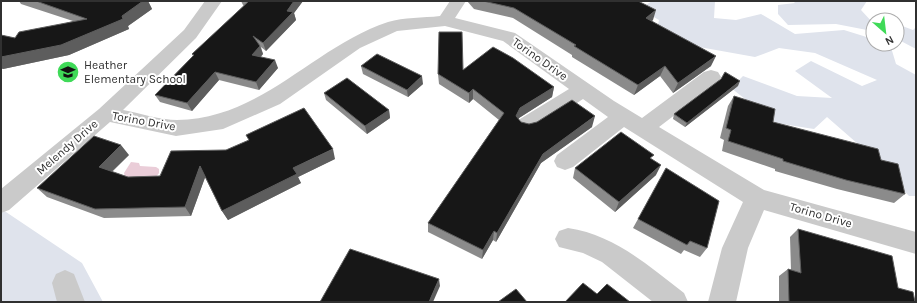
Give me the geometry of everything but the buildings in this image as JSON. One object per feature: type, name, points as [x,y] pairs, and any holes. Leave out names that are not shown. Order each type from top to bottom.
[{"type":"street","name":"Melendy Drive","points":[[1,203],[106,114],[190,34],[214,1]]},
{"type":"street","points":[[445,21],[458,1]]},
{"type":"street","name":"Torino Drive","points":[[106,114],[176,128],[223,121],[273,99],[354,44],[394,26],[445,21],[510,37],[584,90],[757,198],[916,243]]},
{"type":"street","points":[[643,128],[711,77]]},
{"type":"street","points":[[527,126],[584,90]]},
{"type":"street","points":[[565,162],[624,116]]},
{"type":"street","points":[[722,302],[735,248],[757,198]]},
{"type":"street","points":[[568,239],[582,240],[610,253],[674,302]]},
{"type":"shaded area","points":[[652,1],[715,1],[714,18],[736,20],[761,14],[795,34],[844,30],[865,37],[865,52],[892,52],[896,64],[916,75],[916,196],[909,196],[866,151],[827,117],[814,129],[776,123],[731,88],[743,76],[797,96],[832,98],[795,71],[811,61],[862,86],[877,80],[815,53],[779,48],[755,57],[688,45],[656,34],[659,20],[640,9]]},
{"type":"shaded area","points":[[793,1],[867,1],[861,10],[865,14],[865,30],[836,24],[788,25],[778,14],[778,5],[795,3]]},
{"type":"shaded area","points":[[905,27],[913,30],[916,27],[916,49],[905,43]]},
{"type":"shaded area","points":[[131,162],[139,163],[140,166],[156,167],[159,169],[159,173],[148,179],[125,177],[124,173]]},
{"type":"shaded area","points":[[3,210],[82,263],[103,302],[1,302],[1,211]]},
{"type":"place","name":"Heather Elementary School","points":[[68,72]]}]
